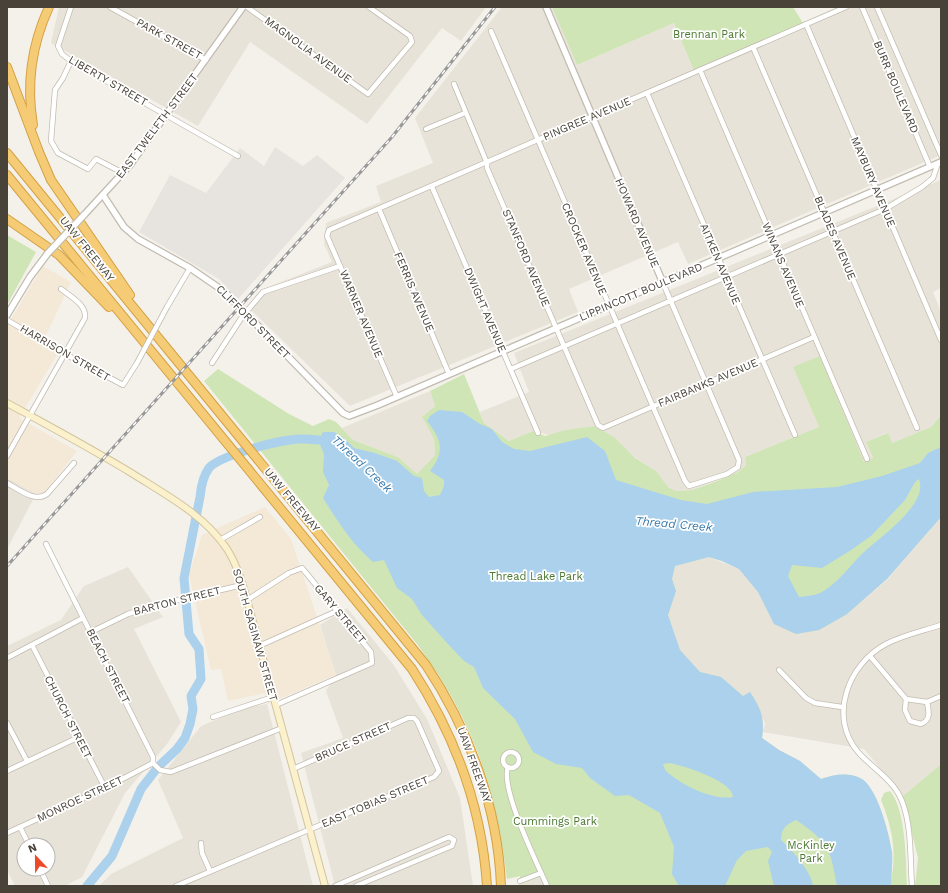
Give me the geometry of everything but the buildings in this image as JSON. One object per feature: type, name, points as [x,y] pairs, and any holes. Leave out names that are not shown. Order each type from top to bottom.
[{"type":"highway","points":[[46,170],[34,127],[30,90],[34,52],[40,28],[49,7]]},
{"type":"highway","points":[[7,67],[46,170],[62,197],[166,347]]},
{"type":"highway","name":"UAW FREEWAY","points":[[7,153],[414,648],[443,691],[469,744],[487,797],[496,837],[501,886]]},
{"type":"highway","name":"UAW FREEWAY","points":[[7,175],[402,655],[428,694],[450,736],[469,785],[481,835],[487,886]]},
{"type":"highway","points":[[7,219],[48,246],[74,269],[152,351]]},
{"type":"main road","name":"SOUTH SAGINAW STREET","points":[[7,402],[98,453],[188,508],[204,521],[233,559],[247,600],[325,886]]},
{"type":"street","name":"LIBERTY STREET","points":[[71,7],[58,46],[62,54],[71,61],[167,114],[238,156]]},
{"type":"street","name":"PARK STREET","points":[[110,7],[206,60]]},
{"type":"street","name":"EAST TWELFTH STREET","points":[[7,316],[30,277],[48,253],[123,173],[243,7]]},
{"type":"street","name":"MAGNOLIA AVENUE","points":[[247,7],[368,94],[412,42],[410,36],[369,7]]},
{"type":"street","name":"HOWARD AVENUE","points":[[546,7],[739,460],[738,467],[727,474],[689,486]]},
{"type":"street","name":"PINGREE AVENUE","points":[[329,230],[432,187],[846,7]]},
{"type":"street","name":"BURR BOULEVARD","points":[[862,7],[930,167]]},
{"type":"street","name":"BURR BOULEVARD","points":[[877,7],[941,155]]},
{"type":"street","name":"MAYBURY AVENUE","points":[[806,24],[941,340]]},
{"type":"street","name":"CROCKER AVENUE","points":[[491,31],[684,481],[689,486]]},
{"type":"street","name":"BLADES AVENUE","points":[[753,47],[917,428]]},
{"type":"street","points":[[71,61],[63,78],[55,90],[51,141],[58,153],[88,169],[96,159],[123,173]]},
{"type":"street","name":"WINANS AVENUE","points":[[700,70],[867,459]]},
{"type":"street","name":"STANFORD AVENUE","points":[[454,84],[487,163],[487,168],[564,347],[598,425],[603,428]]},
{"type":"street","name":"AITKEN AVENUE","points":[[647,93],[761,360],[795,435]]},
{"type":"street","points":[[426,129],[465,113]]},
{"type":"street","name":"LIPPINCOTT BOULEVARD","points":[[343,413],[349,416],[397,397],[939,163]]},
{"type":"street","name":"LIPPINCOTT BOULEVARD","points":[[510,369],[885,209],[933,178],[939,163]]},
{"type":"street","name":"DWIGHT AVENUE","points":[[432,187],[538,433]]},
{"type":"street","name":"CLIFFORD STREET","points":[[103,195],[124,227],[132,235],[190,268],[225,292],[343,413]]},
{"type":"street","name":"FERRIS AVENUE","points":[[379,209],[449,374]]},
{"type":"street","name":"WARNER AVENUE","points":[[329,230],[327,236],[397,397]]},
{"type":"street","points":[[212,363],[245,313],[263,292],[340,266]]},
{"type":"street","name":"HARRISON STREET","points":[[7,320],[65,354],[123,385],[137,363],[190,268]]},
{"type":"street","points":[[7,456],[85,318],[85,313],[82,306],[61,289]]},
{"type":"street","name":"FAIRBANKS AVENUE","points":[[603,428],[814,337]]},
{"type":"street","points":[[7,483],[32,496],[41,497],[47,494],[74,463]]},
{"type":"street","points":[[220,540],[260,517]]},
{"type":"street","name":"BEACH STREET","points":[[46,544],[153,757],[153,763],[160,770],[171,772],[282,728]]},
{"type":"street","name":"GARY STREET","points":[[247,600],[288,573],[302,568],[371,652],[372,663],[276,705]]},
{"type":"street","name":"BARTON STREET","points":[[91,632],[128,614],[242,585]]},
{"type":"street","points":[[259,646],[337,611]]},
{"type":"street","points":[[7,658],[83,618]]},
{"type":"street","points":[[912,886],[908,828],[902,802],[890,784],[857,751],[846,732],[842,707],[852,677],[870,656],[885,644],[941,626]]},
{"type":"street","name":"CHURCH STREET","points":[[32,645],[104,788]]},
{"type":"street","points":[[870,656],[906,699],[927,702],[941,696]]},
{"type":"street","points":[[779,670],[806,698],[815,703],[842,707]]},
{"type":"street","points":[[213,717],[273,697]]},
{"type":"street","points":[[906,699],[904,710],[907,717],[914,723],[921,724],[926,722],[929,717],[927,702]]},
{"type":"street","name":"BRUCE STREET","points":[[293,769],[408,718],[414,718],[423,733],[439,771]]},
{"type":"street","points":[[7,723],[27,761]]},
{"type":"street","points":[[7,772],[79,737]]},
{"type":"street","name":"MONROE STREET","points":[[7,833],[104,788],[153,763]]},
{"type":"street","points":[[508,767],[506,777],[513,805],[547,886]]},
{"type":"street","name":"EAST TOBIAS STREET","points":[[176,886],[434,777],[439,771]]},
{"type":"street","points":[[20,827],[25,837]]},
{"type":"street","points":[[335,886],[449,837],[454,840],[452,846],[356,886]]},
{"type":"street","points":[[201,843],[202,853],[210,871]]},
{"type":"street","points":[[397,860],[400,868]]},
{"type":"street","points":[[520,881],[541,872]]},
{"type":"shaded area","points":[[59,7],[486,7],[461,41],[442,28],[367,124],[250,42],[198,126],[51,43]]},
{"type":"shaded area","points":[[502,7],[552,7],[577,65],[674,23],[694,71],[837,7],[941,7],[941,155],[688,264],[678,242],[569,289],[578,312],[350,406],[247,306],[263,289],[332,262],[324,244],[326,223],[381,202],[376,186],[433,163],[415,118]]},
{"type":"shaded area","points":[[275,147],[303,166],[317,155],[345,178],[238,299],[219,279],[139,232],[170,175],[206,193],[240,148],[264,166]]},
{"type":"shaded area","points":[[941,180],[941,288],[933,292],[941,312],[941,415],[931,427],[892,443],[887,433],[866,442],[873,459],[864,462],[793,367],[819,427],[745,457],[746,465],[738,472],[692,490],[676,491],[668,487],[655,471],[627,452],[614,437],[594,426],[565,430],[550,435],[533,431],[509,441],[484,423],[480,412],[529,392],[514,353]]},
{"type":"shaded area","points":[[43,266],[71,282],[42,344],[58,353],[19,418],[77,451],[45,492],[36,494],[7,478],[7,326]]},
{"type":"shaded area","points":[[430,391],[435,406],[422,417],[434,439],[435,455],[417,474],[398,457],[353,440],[342,428]]},
{"type":"shaded area","points":[[7,478],[36,494],[7,549]]},
{"type":"shaded area","points":[[265,507],[291,539],[336,675],[267,704],[265,693],[228,701],[221,669],[211,670],[189,575],[202,535]]},
{"type":"shaded area","points":[[941,517],[941,764],[903,796],[864,749],[763,732],[765,723],[750,692],[743,696],[721,677],[700,672],[680,650],[668,615],[676,591],[672,579],[675,566],[709,557],[739,569],[758,592],[774,624],[847,614],[887,580]]},
{"type":"shaded area","points":[[128,567],[163,617],[134,629],[181,722],[167,744],[125,793],[82,877],[65,886],[15,886],[7,870],[7,646],[61,620],[84,586]]},
{"type":"shaded area","points":[[347,608],[393,664],[427,719],[460,798],[473,886],[335,886],[301,753],[343,738],[326,691],[336,675],[320,625]]},
{"type":"shaded area","points":[[267,704],[313,886],[99,886],[111,874],[183,838],[158,780],[201,726],[242,709]]},
{"type":"shaded area","points":[[545,875],[550,886],[519,886],[519,885]]},
{"type":"green space","name":"Brennan Park","points":[[552,7],[793,7],[803,23],[694,71],[674,23],[577,65]]},
{"type":"green space","points":[[7,235],[36,252],[7,305]]},
{"type":"green space","name":"Thread Lake Park","points":[[820,356],[864,462],[873,458],[866,442],[888,433],[892,443],[931,427],[941,415],[941,517],[887,579],[847,614],[819,630],[796,634],[774,624],[758,592],[739,569],[709,557],[675,566],[672,579],[676,591],[668,615],[680,650],[700,672],[721,677],[743,696],[750,692],[757,703],[761,714],[763,725],[762,738],[779,750],[800,761],[821,779],[836,775],[855,776],[860,778],[872,790],[882,811],[889,834],[892,856],[891,880],[894,859],[891,830],[881,800],[884,793],[890,791],[899,810],[902,823],[907,886],[550,886],[545,875],[519,885],[520,876],[507,879],[496,814],[488,784],[467,727],[453,699],[417,644],[204,381],[218,369],[289,414],[313,426],[329,419],[336,422],[353,440],[398,457],[417,474],[435,455],[434,439],[422,417],[435,406],[430,391],[464,374],[484,423],[509,441],[533,431],[545,436],[565,430],[594,426],[614,437],[635,458],[656,471],[668,487],[676,491],[692,490],[738,472],[746,465],[745,457],[819,427],[793,367]]},
{"type":"green space","points":[[941,764],[941,886],[915,886],[918,858],[903,796]]},
{"type":"water","name":"Thread Lake Park","points":[[439,410],[462,412],[480,424],[492,429],[502,442],[514,449],[530,451],[587,437],[605,451],[616,480],[681,500],[707,504],[753,492],[837,487],[882,476],[920,463],[928,453],[941,447],[941,517],[887,579],[847,614],[819,630],[796,634],[774,624],[758,592],[739,569],[722,561],[709,557],[675,566],[672,579],[676,591],[668,615],[680,650],[700,672],[721,677],[743,696],[750,692],[761,714],[763,725],[762,738],[779,750],[800,761],[821,779],[840,775],[855,776],[866,782],[872,790],[885,823],[892,852],[891,886],[837,886],[830,854],[826,847],[822,841],[796,820],[785,827],[781,840],[805,867],[812,880],[813,886],[774,886],[768,861],[772,852],[768,847],[746,851],[737,860],[725,886],[679,886],[672,874],[674,847],[660,813],[629,795],[615,796],[590,778],[582,768],[556,764],[533,752],[515,719],[483,688],[474,667],[464,661],[447,643],[422,615],[412,599],[397,588],[384,560],[373,562],[358,548],[323,498],[329,485],[323,472],[324,454],[318,440],[323,432],[334,432],[345,439],[354,448],[375,453],[397,461],[414,476],[422,478],[424,491],[429,497],[440,495],[444,486],[444,480],[430,471],[438,457],[440,446],[436,434],[427,421],[430,416]],"holes":[[[919,479],[920,489],[917,499],[901,520],[864,552],[827,589],[815,595],[799,597],[788,576],[792,565],[822,568],[851,550],[871,536],[905,500],[915,482]],[[670,763],[686,767],[717,780],[731,791],[733,797],[725,798],[706,794],[687,786],[665,770],[663,764]]]},
{"type":"waterway","name":"Thread Creek","points":[[87,886],[112,856],[141,789],[158,767],[177,749],[185,738],[190,724],[193,709],[191,696],[201,679],[199,649],[189,634],[184,578],[202,486],[207,471],[215,463],[223,459],[260,447],[293,439],[318,440]]},
{"type":"railway","points":[[7,566],[392,137],[495,7]]},
{"type":"park label","name":"Cummings Park","points":[[555,821]]},
{"type":"park label","name":"McKinley Park","points":[[811,851]]}]
